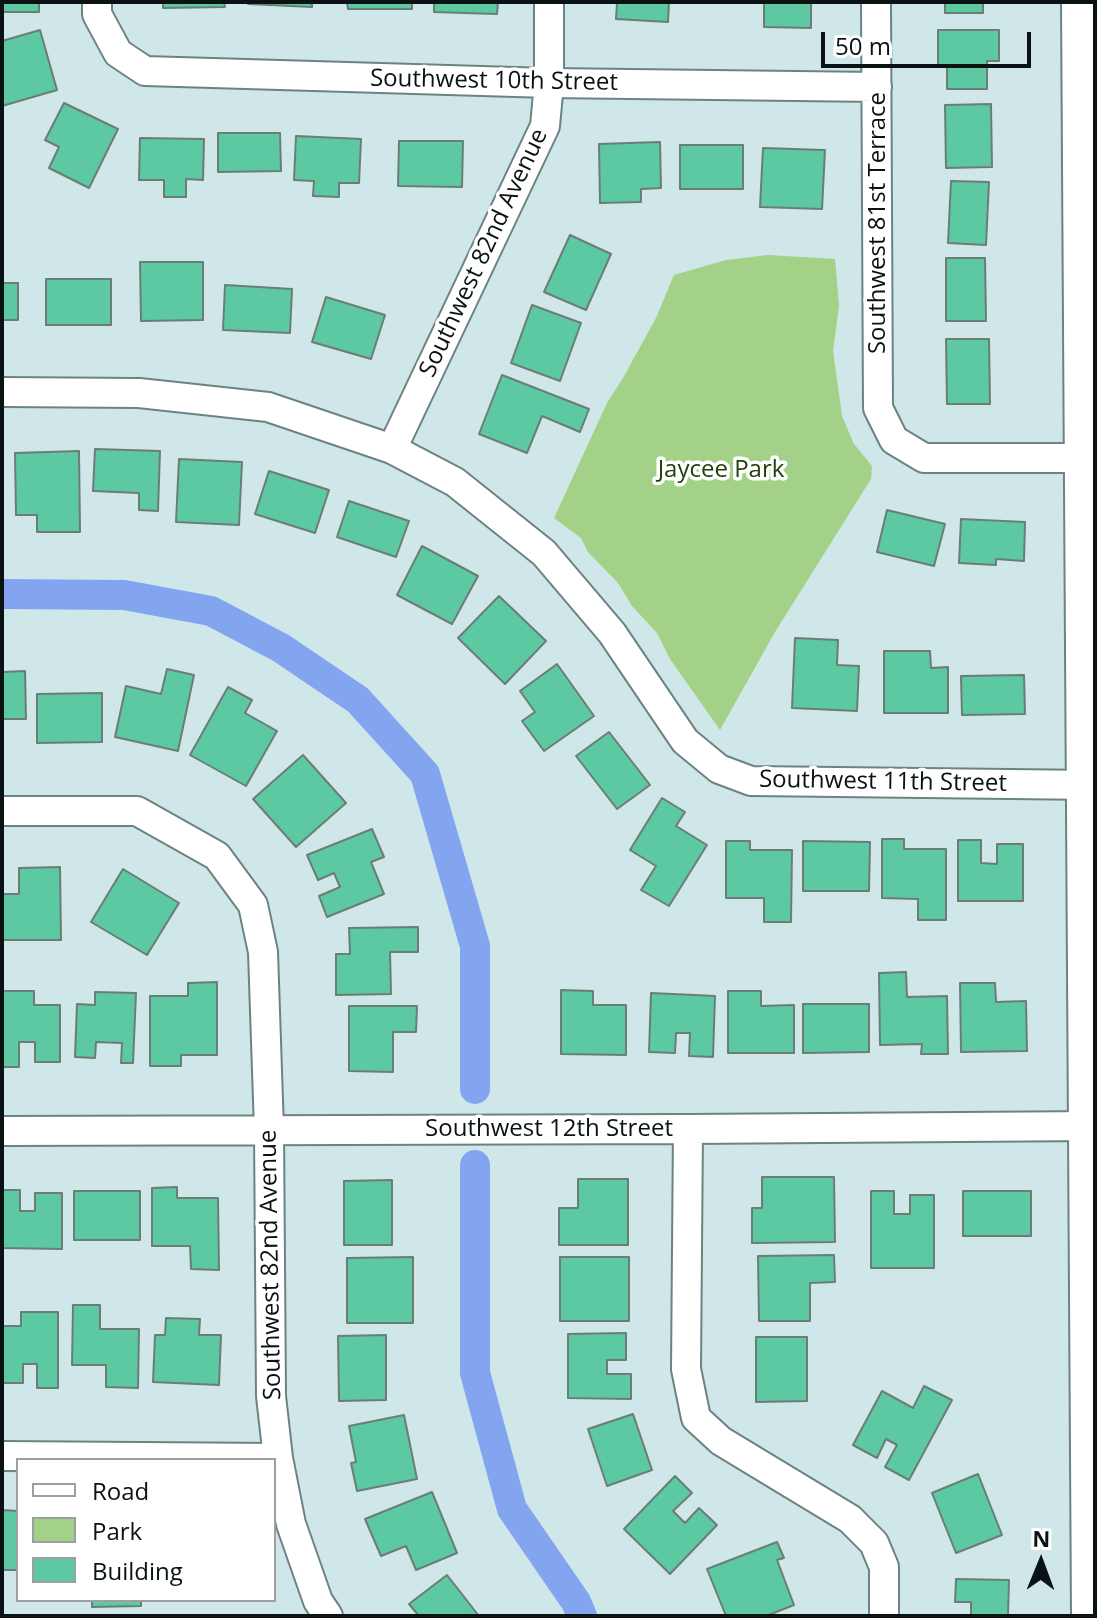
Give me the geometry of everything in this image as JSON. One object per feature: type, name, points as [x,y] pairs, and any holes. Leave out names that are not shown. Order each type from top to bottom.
[{"type":"street","name":"Southwest 10th Street","points":[[97,2],[97,14],[118,53],[145,71],[549,83],[877,87]]},
{"type":"street","name":"Southwest 82nd Avenue","points":[[392,449],[545,126],[549,83],[549,2]]},
{"type":"street","name":"Southwest 81st Terrace","points":[[876,2],[878,408],[894,440],[924,458],[1088,458]]},
{"type":"street","points":[[1079,2],[1088,458],[1091,1126],[1089,1616]]},
{"type":"street","name":"Southwest 11th Street","points":[[2,392],[139,393],[268,407],[392,449],[455,482],[544,553],[612,633],[685,741],[719,769],[751,781],[1090,785]]},
{"type":"street","name":"Southwest 82nd Avenue","points":[[2,811],[137,811],[217,856],[253,905],[263,952],[269,1130],[271,1396],[278,1458],[291,1524],[318,1601],[328,1616]]},
{"type":"street","name":"Southwest 12th Street","points":[[2,1131],[1091,1126]]},
{"type":"street","points":[[688,1129],[686,1369],[696,1418],[721,1441],[850,1519],[874,1543],[884,1567],[884,1616]]},
{"type":"street","points":[[2,1456],[278,1458]]},
{"type":"green space","name":"Jaycee Park","points":[[768,255],[835,259],[839,306],[833,351],[842,416],[854,444],[872,466],[871,479],[775,632],[720,730],[670,659],[657,633],[632,606],[618,583],[588,552],[581,538],[554,518],[607,403],[656,318],[674,275],[726,260]]},
{"type":"building","points":[[2,2],[39,2],[39,12],[2,12]]},
{"type":"building","points":[[163,2],[224,2],[225,7],[163,8]]},
{"type":"building","points":[[312,2],[312,7],[248,4]]},
{"type":"building","points":[[347,2],[412,2],[412,9],[348,9]]},
{"type":"building","points":[[434,2],[498,2],[497,14],[434,12]]},
{"type":"building","points":[[617,2],[669,2],[668,22],[616,19]]},
{"type":"building","points":[[764,2],[811,2],[811,28],[764,27]]},
{"type":"building","points":[[945,2],[983,2],[983,13],[945,13]]},
{"type":"building","points":[[40,30],[57,90],[2,106],[2,41]]},
{"type":"building","points":[[938,30],[999,30],[999,61],[987,61],[987,89],[947,89],[947,67],[938,67]]},
{"type":"building","points":[[64,103],[118,129],[89,188],[49,168],[59,147],[45,140]]},
{"type":"building","points":[[991,104],[992,167],[946,168],[945,105]]},
{"type":"building","points":[[218,133],[280,133],[281,171],[218,172]]},
{"type":"building","points":[[296,136],[361,139],[359,183],[339,183],[339,197],[313,196],[314,181],[294,180]]},
{"type":"building","points":[[140,138],[204,139],[203,180],[186,179],[186,197],[164,197],[164,180],[139,180]]},
{"type":"building","points":[[399,141],[463,141],[462,187],[398,186]]},
{"type":"building","points":[[660,142],[661,188],[641,189],[641,202],[600,203],[599,144]]},
{"type":"building","points":[[680,145],[743,145],[743,189],[680,189]]},
{"type":"building","points":[[763,148],[825,150],[822,209],[760,207]]},
{"type":"building","points":[[951,181],[989,182],[986,245],[948,243]]},
{"type":"building","points":[[570,235],[611,254],[586,310],[544,292]]},
{"type":"building","points":[[946,258],[985,258],[986,321],[946,321]]},
{"type":"building","points":[[140,262],[203,262],[203,320],[141,321]]},
{"type":"building","points":[[46,279],[111,279],[111,325],[46,325]]},
{"type":"building","points":[[2,283],[18,283],[18,320],[2,320]]},
{"type":"building","points":[[225,285],[292,289],[290,333],[223,330]]},
{"type":"building","points":[[326,297],[385,315],[371,359],[312,342]]},
{"type":"building","points":[[532,305],[581,323],[560,381],[511,363]]},
{"type":"building","points":[[946,339],[989,339],[990,404],[947,404]]},
{"type":"building","points":[[502,375],[589,409],[580,432],[542,416],[527,453],[479,434]]},
{"type":"building","points":[[95,449],[160,451],[158,511],[139,510],[139,493],[93,491]]},
{"type":"building","points":[[79,451],[80,532],[37,532],[37,515],[16,515],[15,453]]},
{"type":"building","points":[[179,459],[242,462],[239,525],[176,522]]},
{"type":"building","points":[[269,471],[329,490],[315,533],[255,514]]},
{"type":"building","points":[[349,501],[409,521],[396,557],[337,537]]},
{"type":"building","points":[[887,510],[945,524],[934,566],[877,552]]},
{"type":"building","points":[[961,519],[1025,522],[1024,561],[996,559],[996,565],[959,563]]},
{"type":"building","points":[[422,546],[478,576],[452,624],[397,595]]},
{"type":"building","points":[[499,596],[546,641],[505,684],[458,638]]},
{"type":"building","points":[[795,638],[838,640],[837,665],[859,666],[857,711],[792,708]]},
{"type":"building","points":[[884,651],[930,651],[931,668],[948,667],[948,713],[884,713]]},
{"type":"building","points":[[557,664],[594,716],[544,751],[522,721],[535,712],[520,691]]},
{"type":"building","points":[[167,669],[194,675],[178,751],[115,737],[126,686],[161,694]]},
{"type":"building","points":[[25,671],[26,719],[2,719],[2,672]]},
{"type":"building","points":[[1024,675],[1025,714],[962,715],[961,676]]},
{"type":"building","points":[[228,687],[252,700],[245,713],[277,731],[246,786],[190,755]]},
{"type":"building","points":[[102,693],[102,742],[37,743],[37,694]]},
{"type":"building","points":[[609,732],[650,785],[617,809],[576,756]]},
{"type":"building","points":[[303,755],[346,803],[296,847],[253,799]]},
{"type":"building","points":[[662,798],[685,812],[676,826],[707,845],[669,906],[641,890],[656,866],[630,850]]},
{"type":"building","points":[[372,829],[384,857],[371,862],[384,894],[327,917],[319,896],[340,887],[334,873],[318,880],[307,855]]},
{"type":"building","points":[[882,839],[904,839],[904,849],[946,849],[946,920],[918,920],[918,899],[882,898]]},
{"type":"building","points":[[958,840],[981,840],[981,863],[997,864],[997,844],[1023,844],[1023,901],[958,901]]},
{"type":"building","points":[[726,841],[750,841],[750,850],[792,850],[791,922],[764,922],[764,898],[726,898]]},
{"type":"building","points":[[803,841],[870,842],[869,891],[803,891]]},
{"type":"building","points":[[60,867],[61,940],[2,940],[2,894],[19,894],[19,868]]},
{"type":"building","points":[[123,869],[179,903],[147,955],[91,922]]},
{"type":"building","points":[[418,927],[418,952],[390,952],[391,994],[336,995],[336,954],[350,954],[349,928]]},
{"type":"building","points":[[906,972],[907,997],[947,996],[948,1054],[921,1054],[922,1044],[880,1045],[879,973]]},
{"type":"building","points":[[217,982],[217,1055],[181,1055],[181,1066],[150,1066],[150,996],[188,996],[188,983]]},
{"type":"building","points":[[960,983],[995,983],[996,1002],[1026,1001],[1027,1051],[961,1052]]},
{"type":"building","points":[[561,990],[593,991],[593,1005],[626,1005],[626,1055],[561,1054]]},
{"type":"building","points":[[2,991],[34,991],[34,1005],[60,1005],[60,1062],[35,1062],[35,1042],[19,1042],[19,1067],[2,1067]]},
{"type":"building","points":[[728,991],[761,991],[761,1006],[794,1005],[794,1053],[728,1053]]},
{"type":"building","points":[[95,992],[136,993],[133,1063],[121,1063],[122,1043],[96,1042],[95,1058],[75,1057],[77,1004],[95,1005]]},
{"type":"building","points":[[651,993],[715,996],[713,1057],[689,1056],[690,1033],[676,1033],[675,1053],[649,1052]]},
{"type":"building","points":[[803,1004],[869,1004],[869,1052],[803,1053]]},
{"type":"building","points":[[349,1006],[417,1006],[416,1032],[393,1032],[393,1072],[349,1071]]},
{"type":"building","points":[[762,1177],[834,1177],[835,1242],[752,1243],[752,1208],[762,1208]]},
{"type":"building","points":[[578,1179],[628,1179],[628,1245],[559,1245],[559,1208],[578,1208]]},
{"type":"building","points":[[392,1180],[392,1245],[344,1245],[344,1181]]},
{"type":"building","points":[[177,1187],[177,1198],[218,1198],[219,1270],[191,1269],[190,1246],[152,1246],[152,1188]]},
{"type":"building","points":[[2,1190],[20,1190],[20,1211],[35,1211],[35,1193],[62,1193],[62,1249],[2,1248]]},
{"type":"building","points":[[74,1191],[140,1191],[140,1240],[74,1240]]},
{"type":"building","points":[[871,1191],[894,1191],[894,1214],[910,1214],[910,1195],[934,1195],[934,1268],[871,1268]]},
{"type":"building","points":[[963,1191],[1031,1191],[1031,1236],[963,1236]]},
{"type":"building","points":[[834,1255],[835,1282],[810,1283],[810,1321],[759,1321],[758,1256]]},
{"type":"building","points":[[413,1257],[413,1323],[347,1323],[347,1258]]},
{"type":"building","points":[[560,1257],[629,1257],[629,1321],[560,1321]]},
{"type":"building","points":[[73,1305],[100,1305],[100,1329],[139,1329],[138,1388],[106,1387],[106,1365],[72,1365]]},
{"type":"building","points":[[21,1312],[58,1312],[58,1388],[37,1388],[37,1364],[23,1364],[23,1383],[2,1383],[2,1326],[21,1326]]},
{"type":"building","points":[[166,1318],[200,1319],[199,1335],[221,1335],[219,1385],[153,1382],[155,1335],[165,1335]]},
{"type":"building","points":[[626,1333],[626,1360],[607,1360],[607,1374],[631,1374],[631,1399],[568,1398],[568,1334]]},
{"type":"building","points":[[386,1335],[386,1400],[339,1401],[338,1336]]},
{"type":"building","points":[[756,1337],[807,1337],[807,1401],[756,1402]]},
{"type":"building","points":[[924,1386],[952,1400],[909,1480],[885,1467],[897,1445],[886,1439],[877,1458],[853,1445],[882,1391],[913,1408]]},
{"type":"building","points":[[633,1414],[652,1470],[607,1486],[588,1429]]},
{"type":"building","points":[[404,1415],[417,1479],[357,1491],[351,1463],[356,1462],[349,1426]]},
{"type":"building","points":[[978,1474],[1002,1535],[956,1553],[932,1493]]},
{"type":"building","points":[[675,1476],[692,1493],[673,1511],[685,1523],[699,1508],[717,1525],[670,1574],[624,1529]]},
{"type":"building","points":[[432,1492],[457,1553],[416,1570],[406,1546],[381,1556],[365,1519]]},
{"type":"building","points":[[2,1510],[16,1511],[16,1570],[2,1570]]},
{"type":"building","points":[[777,1542],[784,1558],[777,1560],[794,1605],[766,1616],[726,1616],[707,1569]]},
{"type":"building","points":[[447,1575],[479,1616],[419,1616],[409,1604]]},
{"type":"building","points":[[956,1579],[1009,1580],[1008,1616],[971,1616],[971,1602],[955,1602]]},
{"type":"building","points":[[92,1602],[141,1602],[141,1606],[92,1607]]},
{"type":"waterway","points":[[2,594],[124,595],[211,611],[281,648],[358,700],[425,774],[475,946],[475,1089]]},
{"type":"waterway","points":[[475,1165],[475,1373],[512,1509],[576,1602],[582,1616]]}]
